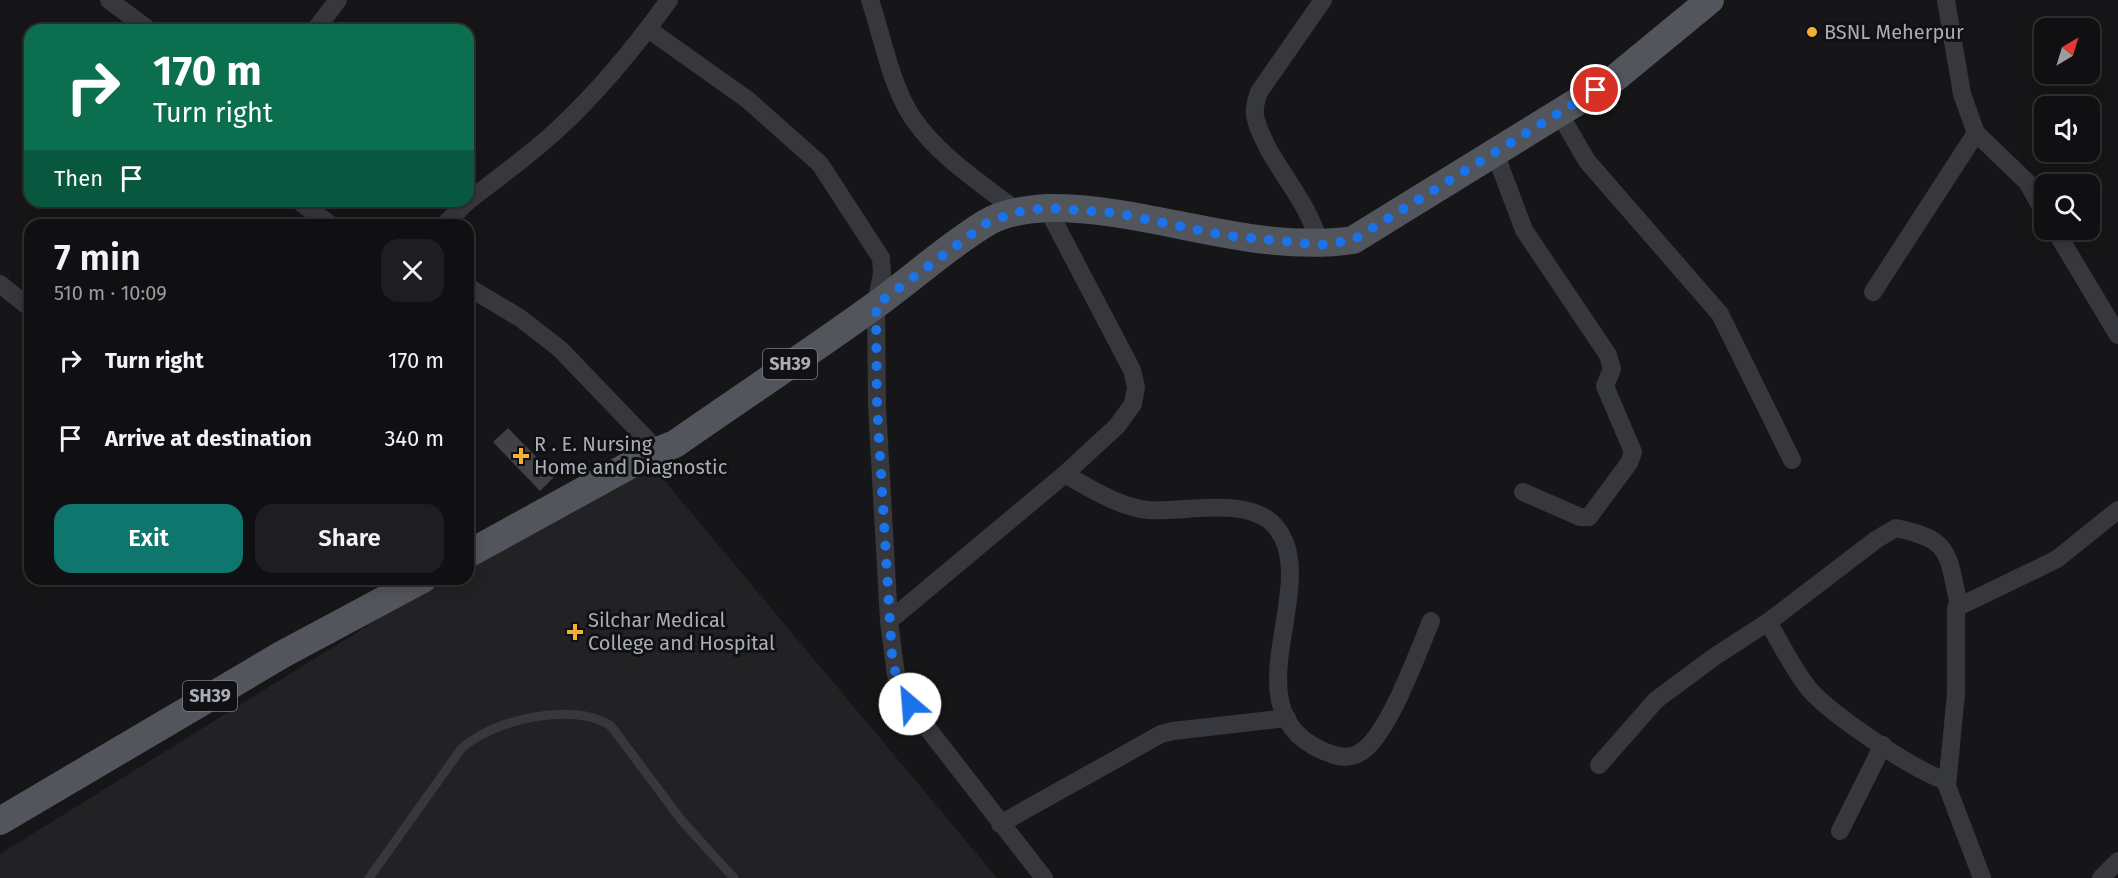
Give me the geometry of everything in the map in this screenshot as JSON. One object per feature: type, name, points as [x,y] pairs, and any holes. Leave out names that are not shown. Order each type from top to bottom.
[{"type":"main road","name":"SH39","points":[[474,551],[657,450],[675,444],[876,305],[988,222],[1018,212],[1047,208],[1116,213],[1222,235],[1320,245],[1353,240],[1614,79],[1710,0]]},
{"type":"main road","name":"SH39","points":[[0,821],[282,654],[409,585]]},
{"type":"street","points":[[110,0],[140,24]]},
{"type":"street","points":[[320,24],[338,0]]},
{"type":"street","points":[[474,193],[557,130],[648,29],[669,0]]},
{"type":"street","points":[[1320,245],[1305,204],[1255,119],[1255,106],[1260,92],[1323,0]]},
{"type":"street","points":[[1946,0],[1962,93],[1976,133],[2027,182],[2034,194]]},
{"type":"street","points":[[872,1],[890,65],[911,116],[938,148],[1018,212]]},
{"type":"street","points":[[648,29],[748,100],[820,164],[881,258],[882,273],[876,305],[877,406],[894,665],[903,692],[918,716],[1044,878]]},
{"type":"street","points":[[1559,113],[1587,161],[1719,314],[1792,460]]},
{"type":"street","points":[[1873,292],[1976,133]]},
{"type":"street","points":[[1495,153],[1524,230],[1608,355],[1612,369],[1605,386],[1634,452],[1629,463],[1589,517],[1580,517],[1523,492]]},
{"type":"street","points":[[307,207],[323,219]]},
{"type":"street","points":[[449,219],[458,207]]},
{"type":"street","points":[[890,621],[1065,474],[1127,414],[1133,404],[1136,387],[1132,370],[1112,328],[1047,208]]},
{"type":"street","points":[[2061,240],[2118,334]]},
{"type":"street","points":[[0,284],[24,303]]},
{"type":"street","points":[[474,291],[520,318],[560,349],[657,450]]},
{"type":"street","points":[[1065,474],[1092,490],[1146,510],[1236,509],[1260,515],[1274,525],[1283,540],[1289,565],[1278,684],[1282,707],[1287,718],[1302,737],[1320,750],[1338,756],[1360,753],[1371,743],[1386,720],[1431,621]]},
{"type":"street","points":[[1982,878],[1948,792],[1947,782],[1956,694],[1955,612],[1959,605],[1994,592],[2057,559],[2118,510]]},
{"type":"street","points":[[1599,765],[1656,700],[1714,657],[1768,622],[1877,539],[1896,528],[1925,534],[1939,545],[1947,555],[1959,605]]},
{"type":"street","points":[[1768,622],[1815,695],[1928,775],[1947,782]]},
{"type":"street","points":[[1000,824],[1161,734],[1287,718]]},
{"type":"street","points":[[1840,831],[1883,745]]},
{"type":"street","points":[[2101,878],[2118,861]]},
{"type":"lane","points":[[369,878],[461,748],[474,737],[503,723],[574,712],[597,717],[611,726],[682,821],[734,878]]},
{"type":"shaded area","name":"Silchar Medical College and Hospital","points":[[643,455],[997,878],[0,878],[0,854],[433,585],[474,585],[474,559]]},
{"type":"building","points":[[508,428],[555,476],[540,491],[493,442]]},
{"type":"place","name":"BSNL Meherpur","points":[[1812,32]]},
{"type":"place","name":"R . E. Nursing Home and Diagnostic","points":[[521,456]]},
{"type":"place","name":"Silchar Medical College and Hospital","points":[[575,632]]},
{"type":"route","points":[[910,704],[896,675],[892,656],[877,406],[876,305],[988,222],[1018,212],[1047,208],[1116,213],[1222,235],[1320,245],[1353,240],[1596,90]]}]
